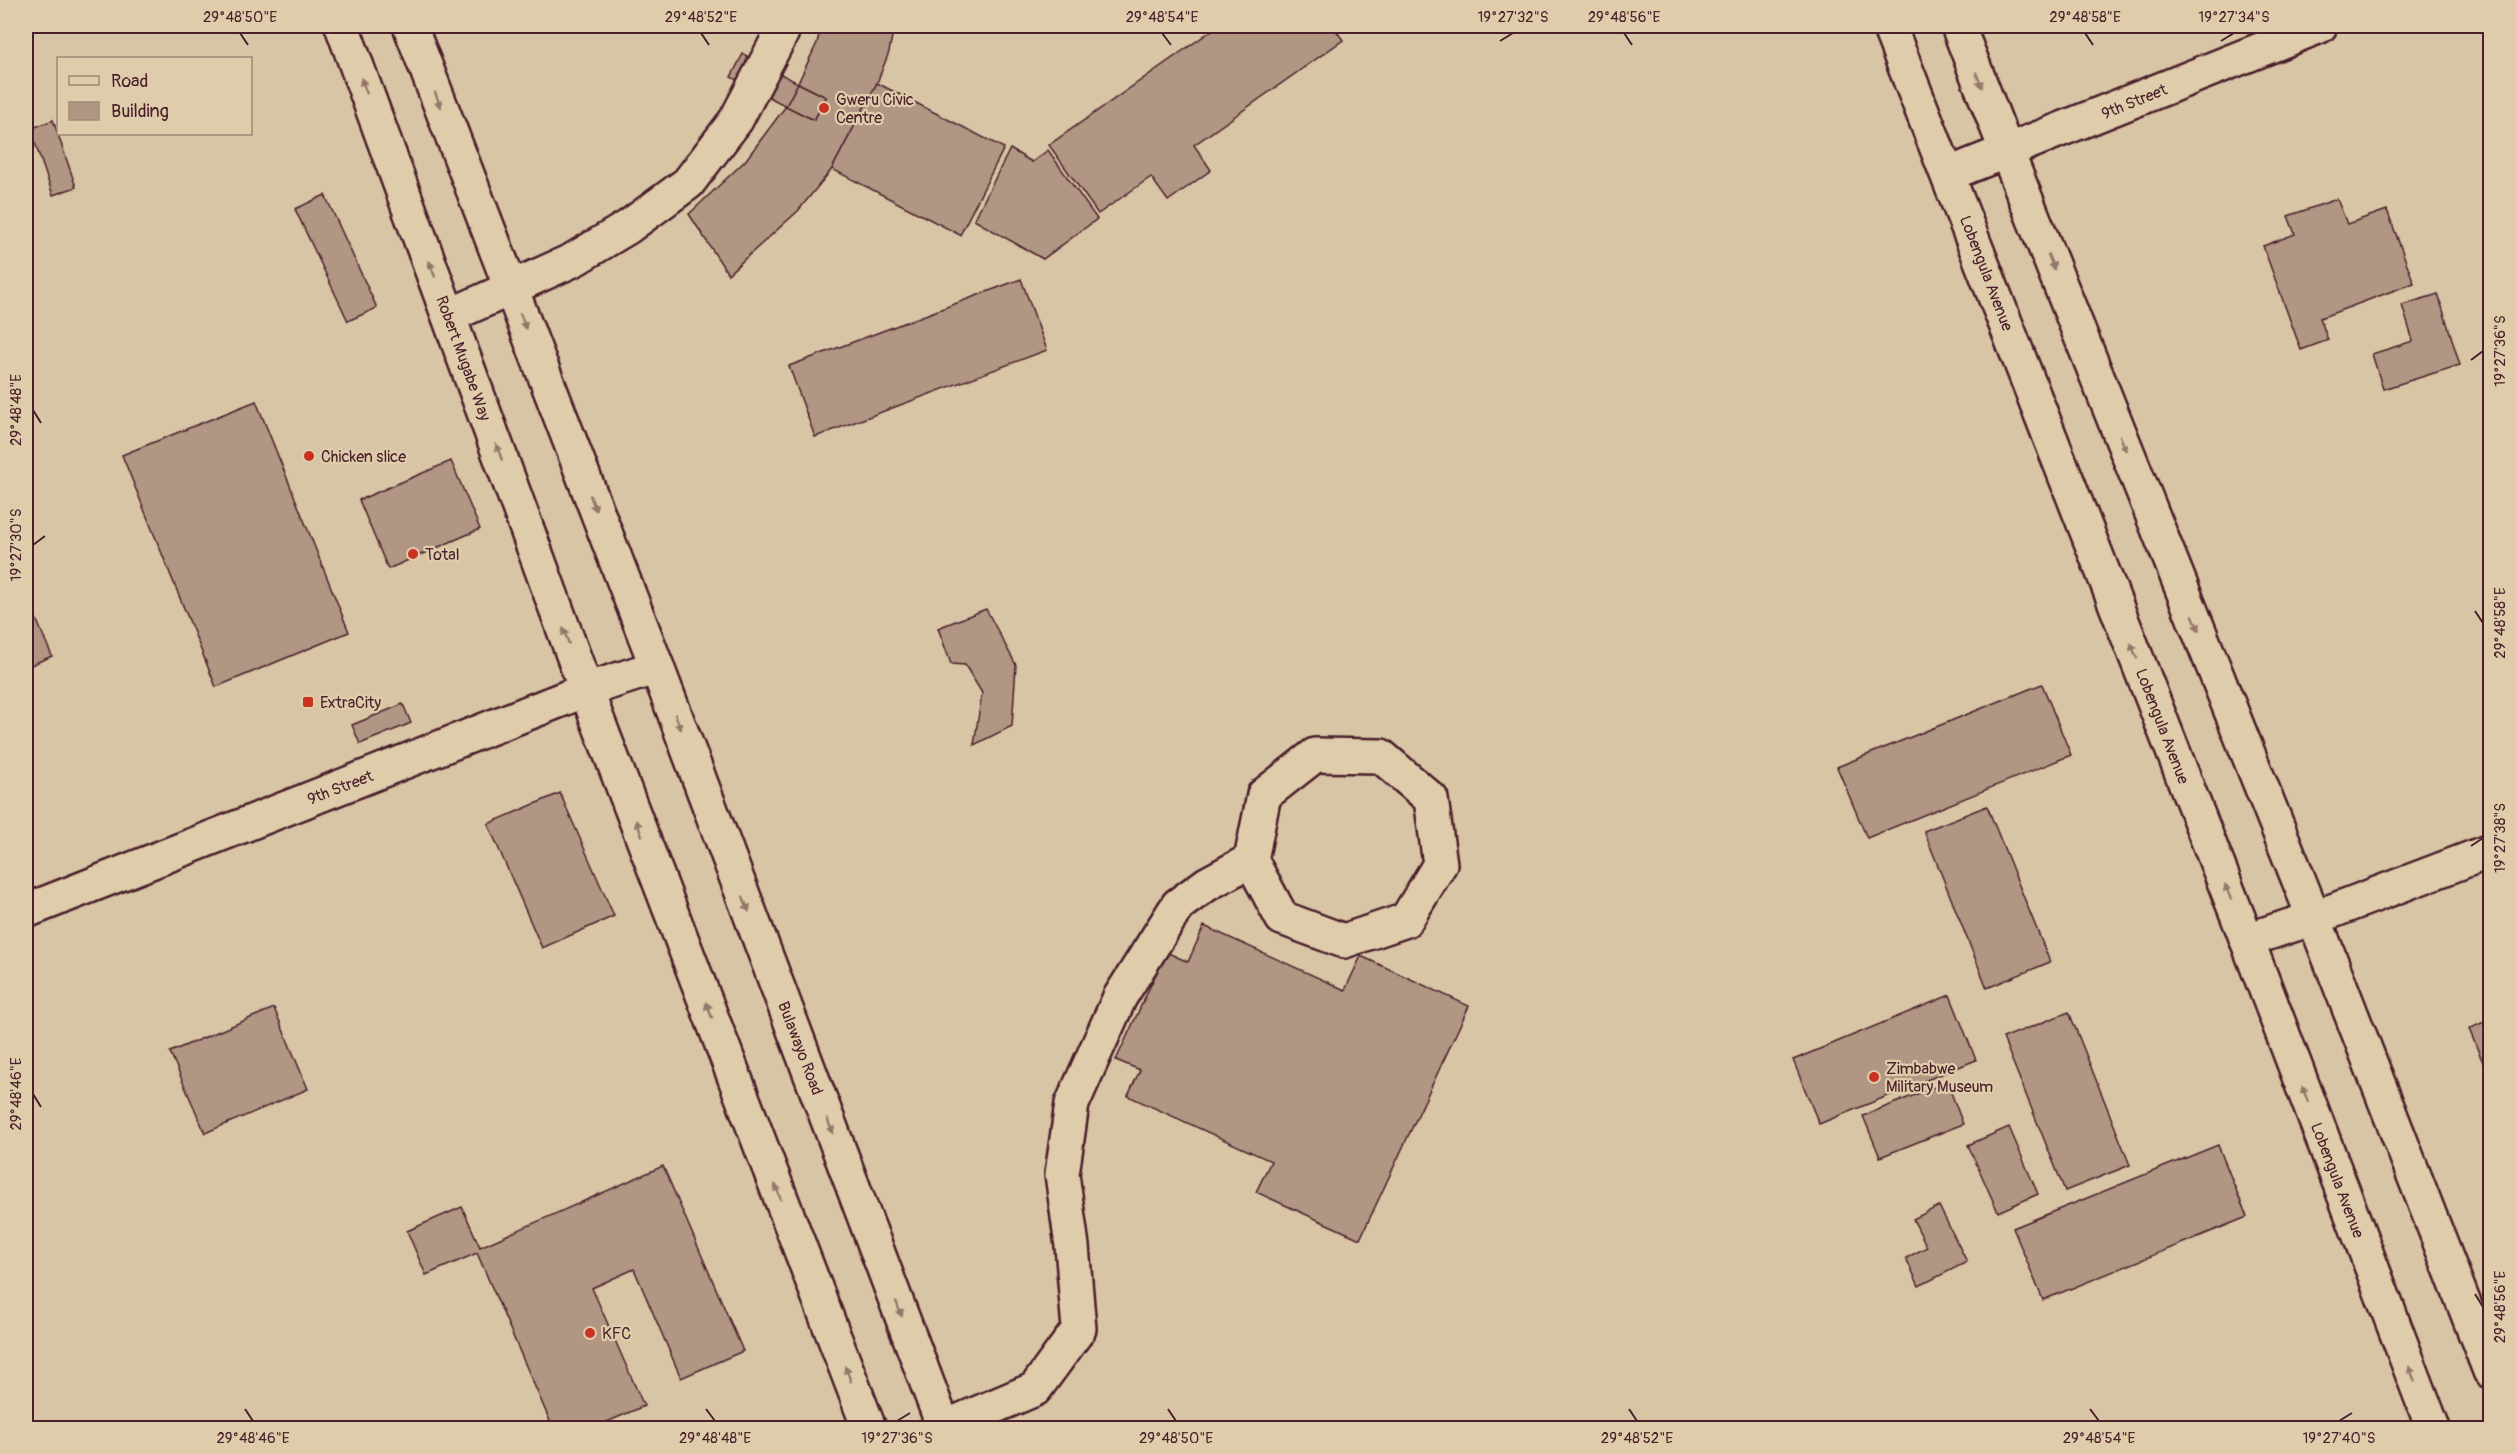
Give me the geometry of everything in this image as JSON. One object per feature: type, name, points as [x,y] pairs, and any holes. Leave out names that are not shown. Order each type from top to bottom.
[{"type":"main road","name":"Robert Mugabe Way","points":[[342,26],[586,690]]},
{"type":"main road","points":[[410,26],[657,667]]},
{"type":"main road","points":[[449,316],[573,260],[628,227],[688,183],[736,120],[767,63],[783,26]]},
{"type":"main road","name":"Lobengula Avenue","points":[[1889,26],[2247,940],[2433,1428]]},
{"type":"main road","points":[[1958,26],[2314,918],[2490,1371]]},
{"type":"main road","name":"9th Street","points":[[1948,174],[2320,26]]},
{"type":"main road","name":"9th Street","points":[[26,910],[586,690],[657,667]]},
{"type":"main road","name":"Bulawayo Road","points":[[657,667],[944,1428]]},
{"type":"main road","points":[[586,690],[869,1428]]},
{"type":"main road","points":[[1315,755],[1381,756],[1431,799],[1440,864],[1406,920],[1344,941],[1282,918],[1251,860],[1264,795],[1315,755]]},
{"type":"main road","points":[[2247,940],[2314,918],[2490,851]]},
{"type":"main road","points":[[944,1428],[1035,1389],[1078,1329],[1072,1246],[1062,1174],[1072,1104],[1120,997],[1178,905],[1207,884],[1251,860]]},
{"type":"building","points":[[821,26],[894,26],[889,52],[877,83],[832,169],[798,211],[728,274],[689,214],[745,161],[786,106],[814,120],[826,97],[798,83],[817,43]]},
{"type":"building","points":[[1218,26],[1333,26],[1343,40],[1194,145],[1211,170],[1168,201],[1151,177],[1098,214],[1049,145]]},
{"type":"building","points":[[743,54],[798,83],[786,106],[731,77]]},
{"type":"building","points":[[798,83],[826,97],[814,120],[786,106]]},
{"type":"building","points":[[877,83],[1004,148],[960,235],[832,169]]},
{"type":"building","points":[[53,120],[76,187],[53,195],[30,129]]},
{"type":"building","points":[[1010,149],[1032,162],[1048,150],[1097,219],[1043,259],[974,220]]},
{"type":"building","points":[[325,195],[377,308],[348,321],[295,209]]},
{"type":"building","points":[[2337,199],[2347,224],[2387,210],[2414,283],[2320,318],[2328,340],[2301,350],[2263,246],[2295,234],[2288,216]]},
{"type":"building","points":[[1021,279],[1047,350],[815,437],[789,366]]},
{"type":"building","points":[[2438,294],[2460,365],[2383,389],[2372,354],[2413,341],[2402,305]]},
{"type":"building","points":[[256,401],[349,632],[216,687],[122,455]]},
{"type":"building","points":[[451,461],[480,529],[388,569],[359,500]]},
{"type":"building","points":[[26,595],[52,656],[26,667]]},
{"type":"building","points":[[986,609],[1016,665],[1012,726],[974,745],[982,693],[965,665],[951,664],[938,628]]},
{"type":"building","points":[[2042,684],[2071,755],[1867,838],[1837,767]]},
{"type":"building","points":[[403,704],[411,723],[360,744],[352,725]]},
{"type":"building","points":[[560,793],[614,916],[542,948],[488,824]]},
{"type":"building","points":[[1987,806],[2050,962],[1987,988],[1924,831]]},
{"type":"building","points":[[1204,926],[1345,990],[1361,956],[1469,1006],[1360,1239],[1256,1192],[1271,1161],[1128,1096],[1140,1070],[1116,1060],[1166,952],[1188,962]]},
{"type":"building","points":[[1950,995],[1976,1060],[1819,1124],[1793,1060]]},
{"type":"building","points":[[274,1008],[308,1089],[205,1133],[170,1052]]},
{"type":"building","points":[[2069,1012],[2130,1165],[2065,1191],[2003,1038]]},
{"type":"building","points":[[2490,1019],[2490,1079],[2469,1029]]},
{"type":"building","points":[[1947,1082],[1963,1124],[1880,1157],[1863,1116]]},
{"type":"building","points":[[2009,1127],[2038,1194],[1998,1212],[1968,1145]]},
{"type":"building","points":[[2218,1145],[2247,1217],[2043,1300],[2013,1228]]},
{"type":"building","points":[[663,1166],[743,1351],[681,1378],[634,1269],[592,1288],[644,1406],[593,1428],[553,1428],[477,1253],[426,1275],[407,1231],[462,1207],[480,1247]]},
{"type":"building","points":[[1939,1206],[1967,1262],[1919,1286],[1906,1258],[1927,1247],[1913,1219]]},
{"type":"place","name":"Gweru Civic Centre","points":[[824,108]]},
{"type":"place","name":"Chicken slice","points":[[309,456]]},
{"type":"place","name":"Total","points":[[413,554]]},
{"type":"place","name":"ExtraCity","points":[[308,702]]},
{"type":"place","name":"Zimbabwe Military Museum","points":[[1874,1077]]},
{"type":"place","name":"KFC","points":[[590,1333]]}]
